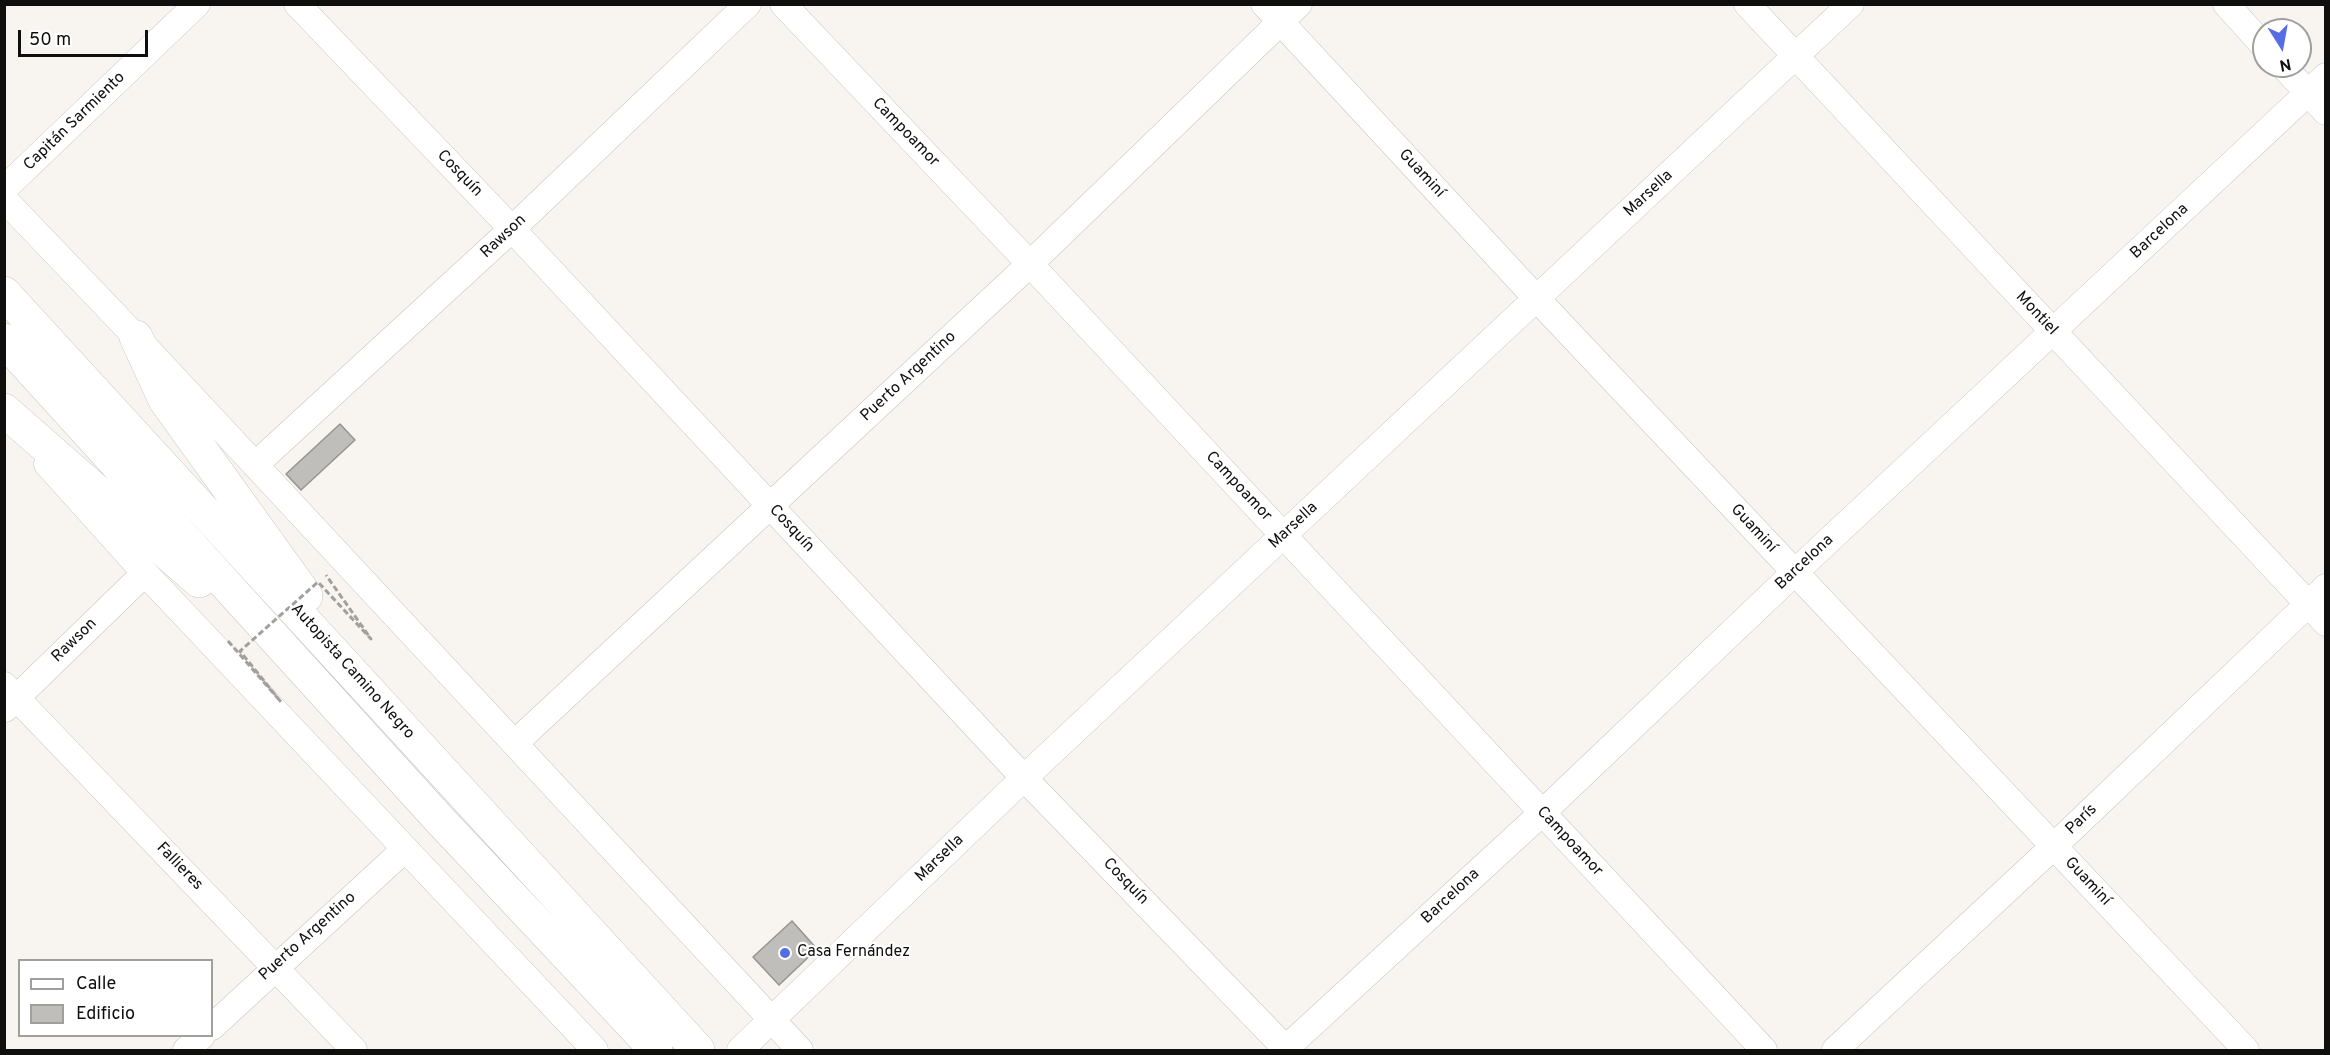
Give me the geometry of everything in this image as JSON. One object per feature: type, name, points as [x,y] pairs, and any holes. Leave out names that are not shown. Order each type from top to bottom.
[{"type":"highway","name":"Autopista Camino Negro","points":[[4,293],[695,1047]]},
{"type":"highway","points":[[135,337],[165,400],[387,710]]},
{"type":"highway","name":"Autopista Camino Negro","points":[[4,340],[438,818],[656,1050]]},
{"type":"highway","points":[[4,410],[237,616],[371,756],[438,818]]},
{"type":"street","name":"Capitán Sarmiento","points":[[4,189],[197,4]]},
{"type":"street","name":"Cosquín","points":[[297,4],[512,229],[1024,778],[1286,1050]]},
{"type":"street","name":"Rawson","points":[[255,465],[512,229],[748,4]]},
{"type":"street","name":"Campoamor","points":[[783,4],[1030,264],[1764,1050]]},
{"type":"street","name":"Puerto Argentino","points":[[514,743],[1030,264],[1272,13],[1299,4]]},
{"type":"street","name":"Montiel","points":[[1747,4],[2053,333],[2316,596],[2325,623]]},
{"type":"street","name":"Marsella","points":[[740,1050],[1024,778],[1851,4]]},
{"type":"street","points":[[2226,4],[2252,33]]},
{"type":"street","name":"Guaminí","points":[[1272,13],[1794,573],[2246,1050]]},
{"type":"street","points":[[2317,84],[2325,112]]},
{"type":"street","name":"Barcelona","points":[[1286,1050],[1542,813],[1794,573],[2317,84]]},
{"type":"street","points":[[4,199],[800,1050]]},
{"type":"street","points":[[4,417],[145,573],[595,1050]]},
{"type":"street","name":"Rawson","points":[[9,697],[145,573]]},
{"type":"street","name":"París","points":[[1835,1050],[2054,846],[2316,596]]},
{"type":"street","name":"Fallieres","points":[[9,697],[354,1050]]},
{"type":"street","name":"Puerto Argentino","points":[[213,1026],[405,849]]},
{"type":"street","points":[[186,1050],[200,1037]]},
{"type":"path","points":[[228,641],[281,702],[240,651],[318,582],[371,639],[326,575]]},
{"type":"building","points":[[340,424],[355,440],[301,490],[286,474]]},
{"type":"building","name":"Casa Fernández","points":[[792,921],[817,949],[779,985],[753,957]]},
{"type":"place","name":"Casa Fernández","points":[[785,953]]}]
